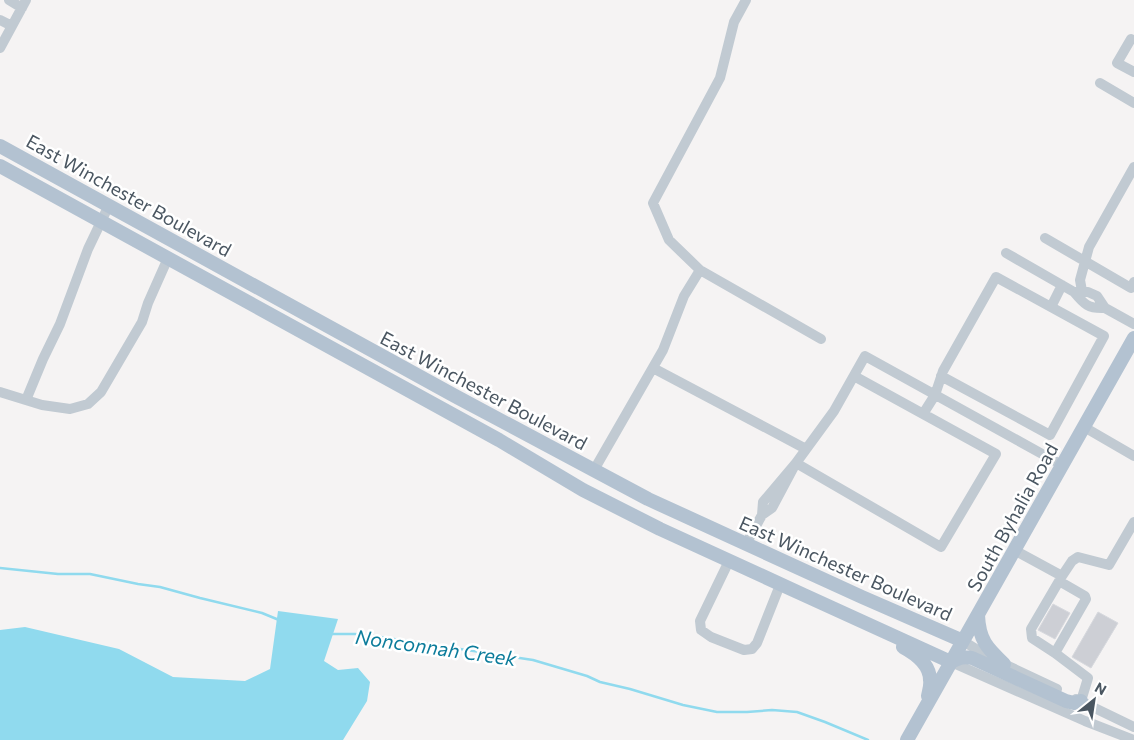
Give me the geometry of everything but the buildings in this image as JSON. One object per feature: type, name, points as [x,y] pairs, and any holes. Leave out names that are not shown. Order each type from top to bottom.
[{"type":"main road","name":"East Winchester Boulevard","points":[[0,146],[454,396],[648,499],[963,641]]},
{"type":"main road","name":"East Winchester Boulevard","points":[[0,166],[499,440],[583,490],[728,561],[951,662]]},
{"type":"main road","name":"South Byhalia Road","points":[[910,735],[1134,338]]},
{"type":"main road","points":[[728,561],[746,544]]},
{"type":"main road","points":[[804,596],[829,601],[851,609],[942,649],[949,650],[959,647],[963,641]]},
{"type":"main road","points":[[804,596],[808,602],[914,652],[925,664],[930,679],[927,704]]},
{"type":"main road","points":[[978,615],[978,626],[985,644],[1004,664]]},
{"type":"main road","points":[[951,662],[965,656],[972,658],[1066,701],[1074,703],[1081,701]]},
{"type":"street","points":[[0,48],[24,4],[9,0]]},
{"type":"street","points":[[746,0],[734,22],[720,78],[653,203],[669,240],[700,270],[821,339]]},
{"type":"street","points":[[0,20],[12,26]]},
{"type":"street","points":[[1133,38],[1117,63],[1134,72]]},
{"type":"street","points":[[1100,83],[1134,103]]},
{"type":"street","points":[[1134,167],[1089,247],[1078,291],[1082,303],[1094,309],[1104,308],[1134,324]]},
{"type":"street","points":[[26,400],[60,324],[88,249],[109,205]]},
{"type":"street","points":[[1045,238],[1131,288],[1134,282]]},
{"type":"street","points":[[1006,253],[1062,285],[1078,291]]},
{"type":"street","points":[[0,392],[42,405],[70,410],[88,404],[101,392],[142,322],[148,303],[168,258]]},
{"type":"street","points":[[594,470],[653,368],[684,296],[700,270]]},
{"type":"street","points":[[923,414],[935,394],[941,376],[943,371],[996,277],[1104,336],[1050,435],[941,376]]},
{"type":"street","points":[[1051,306],[1062,285]]},
{"type":"street","points":[[746,544],[762,515],[772,508],[796,463],[834,411],[865,356],[1062,465]]},
{"type":"street","points":[[653,368],[806,449]]},
{"type":"street","points":[[796,463],[941,547],[996,454],[854,376]]},
{"type":"street","points":[[1084,427],[1134,456]]},
{"type":"street","points":[[1081,701],[1088,678],[1055,652],[1032,638],[1031,629],[1072,561],[1078,557],[1109,565],[1134,522]]},
{"type":"street","points":[[1014,550],[1085,596],[1086,599],[1055,652]]},
{"type":"street","points":[[728,561],[700,621],[702,630],[712,637],[744,650],[752,650],[757,643],[780,585]]},
{"type":"street","points":[[963,641],[988,656],[1134,727]]},
{"type":"street","points":[[951,662],[1085,721],[1134,740]]},
{"type":"water","points":[[278,611],[338,619],[324,661],[338,670],[358,668],[370,682],[367,701],[343,740],[0,740],[0,630],[25,627],[119,649],[173,677],[245,681],[270,669]]},
{"type":"waterway","name":"Nonconnah Creek","points":[[0,568],[58,574],[90,574],[160,587],[262,613],[279,620]]},
{"type":"waterway","name":"Nonconnah Creek","points":[[330,634],[374,636],[533,660],[587,676],[600,682],[683,705],[717,712],[772,710],[797,712],[868,740]]}]
